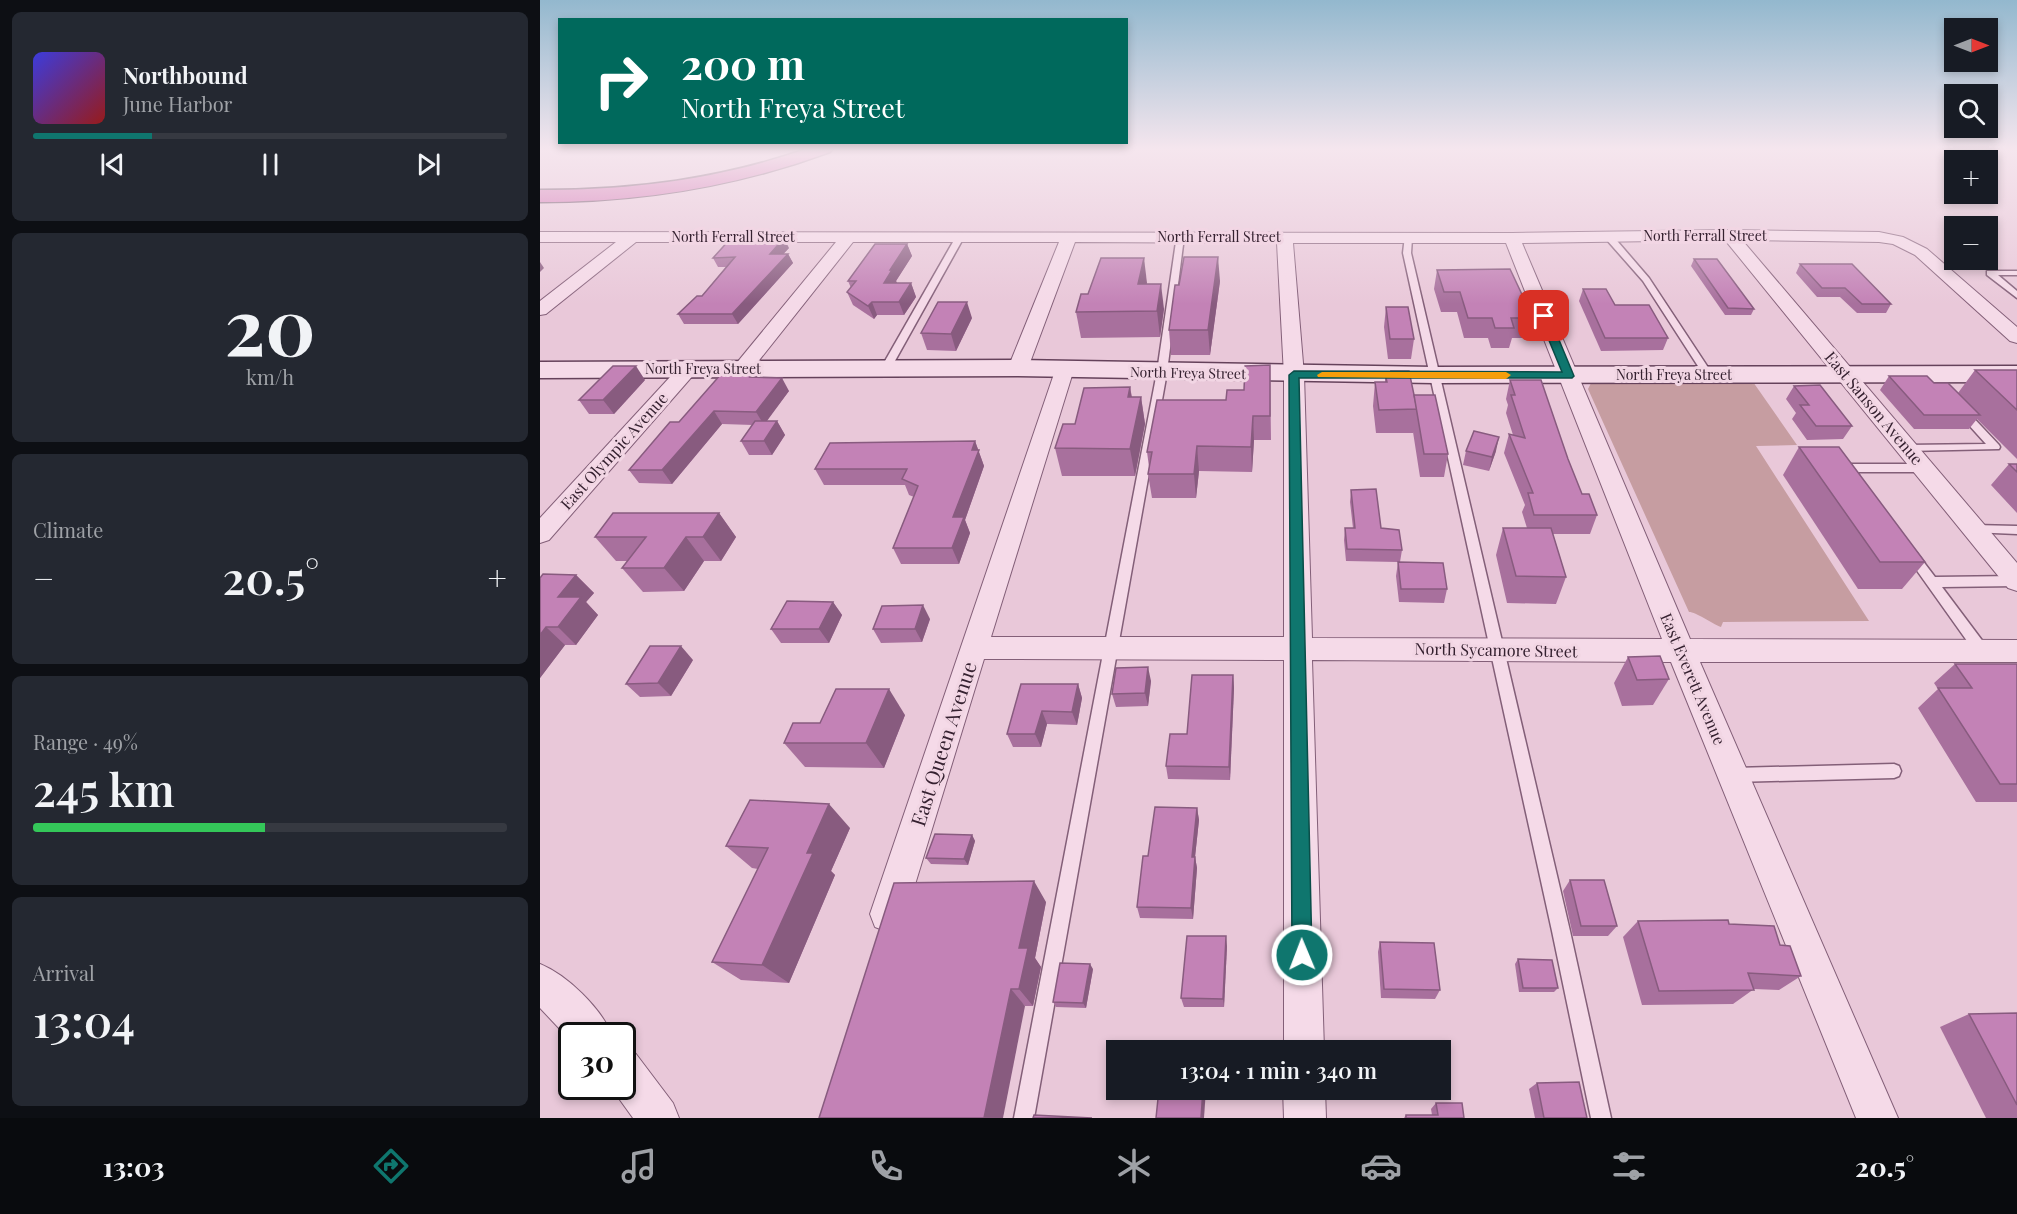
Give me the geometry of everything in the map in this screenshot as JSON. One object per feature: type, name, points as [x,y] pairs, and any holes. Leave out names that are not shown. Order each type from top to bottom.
[{"type":"street","name":"North Ferrall Street","points":[[540,237],[1512,238],[1729,235],[1879,237],[1898,240],[1921,252],[2017,337]]},
{"type":"street","name":"East Sanson Avenue","points":[[1729,235],[2017,581]]},
{"type":"street","points":[[540,310],[632,237]]},
{"type":"street","points":[[742,369],[849,237]]},
{"type":"street","points":[[1018,368],[1069,237]]},
{"type":"street","points":[[1285,237],[1294,375],[1304,1040]]},
{"type":"street","name":"East Everett Avenue","points":[[1512,238],[1877,1118]]},
{"type":"street","name":"East Olympic Avenue","points":[[540,534],[689,368]]},
{"type":"street","name":"North Freya Street","points":[[540,370],[1018,368],[1294,375],[1846,374],[1928,378],[2017,374]]},
{"type":"street","name":"East Queen Avenue","points":[[880,939],[1065,369]]},
{"type":"street","name":"North Sycamore Street","points":[[975,648],[1298,648],[1682,652],[2017,651]]},
{"type":"street","points":[[540,983],[546,986],[580,1022]]},
{"type":"street","points":[[636,1087],[658,1118]]},
{"type":"street","points":[[1304,1100],[1305,1118]]},
{"type":"lane","points":[[886,368],[960,237]]},
{"type":"lane","points":[[1024,1118],[1162,372],[1180,237]]},
{"type":"lane","points":[[1609,237],[1646,280],[1708,375]]},
{"type":"lane","points":[[1408,238],[1407,253],[1561,931],[1601,1118]]},
{"type":"lane","points":[[2017,273],[1990,273],[2017,295]]},
{"type":"lane","points":[[1907,448],[1995,447],[1956,406]]},
{"type":"lane","points":[[1863,487],[1850,468],[1924,468]]},
{"type":"lane","points":[[1974,529],[2017,530]]},
{"type":"lane","points":[[1904,544],[1982,651]]},
{"type":"lane","points":[[1932,582],[2017,581]]},
{"type":"lane","points":[[1733,775],[1894,771]]},
{"type":"shaded area","points":[[1751,379],[1797,445],[1756,446],[1869,621],[1723,622],[1721,627],[1689,612],[1588,389],[1591,383],[1600,380]]},
{"type":"building","points":[[731,238],[784,238],[770,254],[788,254],[732,314],[678,314],[697,296],[702,296],[735,257],[713,258]]},
{"type":"building","points":[[875,244],[907,244],[884,283],[911,283],[899,302],[872,302],[868,306],[847,292],[856,281],[848,281]]},
{"type":"building","points":[[1184,257],[1218,257],[1208,330],[1169,330],[1175,285],[1179,285]]},
{"type":"building","points":[[1101,258],[1144,258],[1138,284],[1161,284],[1157,311],[1076,312],[1081,294],[1088,294]]},
{"type":"building","points":[[1694,259],[1717,259],[1754,309],[1728,308]]},
{"type":"building","points":[[1800,264],[1852,264],[1891,304],[1862,304],[1845,288],[1822,288]]},
{"type":"building","points":[[1510,269],[1533,318],[1511,318],[1514,328],[1495,328],[1492,318],[1468,318],[1460,292],[1444,292],[1437,270]]},
{"type":"building","points":[[1583,289],[1606,289],[1615,305],[1649,305],[1668,338],[1605,338]]},
{"type":"building","points":[[938,302],[967,302],[951,334],[921,333]]},
{"type":"building","points":[[1386,307],[1408,307],[1414,339],[1390,339]]},
{"type":"building","points":[[1270,365],[1270,416],[1253,416],[1251,447],[1197,446],[1194,474],[1148,474],[1152,452],[1147,452],[1157,400],[1226,400],[1227,390],[1244,390],[1245,366]]},
{"type":"building","points":[[613,366],[636,366],[603,400],[579,400]]},
{"type":"building","points":[[722,369],[757,369],[750,377],[782,378],[756,412],[714,411],[662,470],[629,470],[670,422],[679,422],[722,373]]},
{"type":"building","points":[[1975,370],[2017,370],[2017,410]]},
{"type":"building","points":[[1391,371],[1409,371],[1417,409],[1379,410],[1375,382],[1387,382],[1385,374],[1392,374]]},
{"type":"building","points":[[1889,376],[1927,376],[1934,383],[1948,383],[1980,415],[1924,415]]},
{"type":"building","points":[[1510,380],[1541,380],[1582,494],[1589,494],[1597,515],[1534,515],[1528,493],[1533,493],[1509,434],[1525,438],[1511,395],[1515,395]]},
{"type":"building","points":[[1820,385],[1852,426],[1816,426],[1800,405],[1809,405],[1794,386]]},
{"type":"building","points":[[1130,387],[1128,397],[1141,397],[1130,449],[1055,448],[1063,424],[1075,424],[1084,388]]},
{"type":"building","points":[[1414,395],[1435,395],[1448,454],[1424,454]]},
{"type":"building","points":[[755,421],[777,421],[764,441],[741,441]]},
{"type":"building","points":[[1474,431],[1499,437],[1492,457],[1466,451]]},
{"type":"building","points":[[975,441],[972,450],[979,450],[953,517],[964,517],[952,548],[893,548],[918,486],[902,479],[907,469],[815,469],[830,443]]},
{"type":"building","points":[[1799,447],[1839,447],[1925,562],[1880,562]]},
{"type":"building","points":[[2009,464],[2017,464],[2017,472]]},
{"type":"building","points":[[1376,489],[1381,528],[1399,530],[1402,550],[1347,549],[1345,528],[1355,528],[1351,490]]},
{"type":"building","points":[[613,513],[719,513],[703,537],[686,537],[664,568],[622,568],[646,537],[595,537]]},
{"type":"building","points":[[1503,528],[1551,528],[1566,577],[1516,576]]},
{"type":"building","points":[[1398,562],[1443,563],[1447,589],[1401,589]]},
{"type":"building","points":[[543,574],[576,575],[558,597],[581,597],[558,627],[546,627],[540,635],[540,578]]},
{"type":"building","points":[[787,601],[833,602],[819,629],[771,629]]},
{"type":"building","points":[[923,605],[915,629],[873,629],[882,606]]},
{"type":"building","points":[[650,646],[681,646],[658,683],[626,684]]},
{"type":"building","points":[[1660,656],[1669,679],[1637,680],[1628,657]]},
{"type":"building","points":[[1955,664],[2017,664],[2017,784],[2000,784],[1938,688],[1972,688]]},
{"type":"building","points":[[1148,667],[1145,693],[1112,694],[1116,668]]},
{"type":"building","points":[[1192,675],[1233,675],[1229,767],[1166,766],[1170,734],[1187,734]]},
{"type":"building","points":[[1021,684],[1078,684],[1072,712],[1042,711],[1035,734],[1007,734]]},
{"type":"building","points":[[836,689],[889,689],[866,743],[784,743],[793,723],[820,723]]},
{"type":"building","points":[[750,800],[829,804],[807,853],[813,853],[762,965],[712,962],[768,848],[726,846]]},
{"type":"building","points":[[1155,807],[1197,808],[1192,857],[1195,857],[1191,908],[1137,907],[1143,856],[1148,856]]},
{"type":"building","points":[[935,834],[972,835],[964,859],[926,858]]},
{"type":"building","points":[[1570,880],[1604,880],[1617,926],[1581,926]]},
{"type":"building","points":[[1034,881],[1019,948],[1028,948],[1019,989],[1011,989],[984,1118],[819,1118],[894,883]]},
{"type":"building","points":[[1728,920],[1729,924],[1774,926],[1780,945],[1790,946],[1801,976],[1748,973],[1754,990],[1659,991],[1638,921]]},
{"type":"building","points":[[1187,936],[1226,936],[1223,999],[1181,998]]},
{"type":"building","points":[[1380,942],[1434,943],[1440,990],[1384,989]]},
{"type":"building","points":[[1518,959],[1552,960],[1558,988],[1523,988]]},
{"type":"building","points":[[1060,963],[1090,964],[1083,1003],[1053,1002]]},
{"type":"building","points":[[2017,1013],[2017,1105],[1969,1014]]},
{"type":"building","points":[[1579,1082],[1587,1118],[1544,1118],[1537,1083]]},
{"type":"building","points":[[1158,1100],[1202,1100],[1201,1118],[1156,1118]]},
{"type":"building","points":[[1436,1103],[1462,1103],[1464,1118],[1406,1118],[1406,1115],[1438,1115]]},
{"type":"building","points":[[1034,1115],[1092,1118],[1033,1118]]},
{"type":"slow traffic","points":[[1322,375],[1506,375]]},
{"type":"route","points":[[1302,955],[1294,375],[1568,376],[1544,316]]}]
